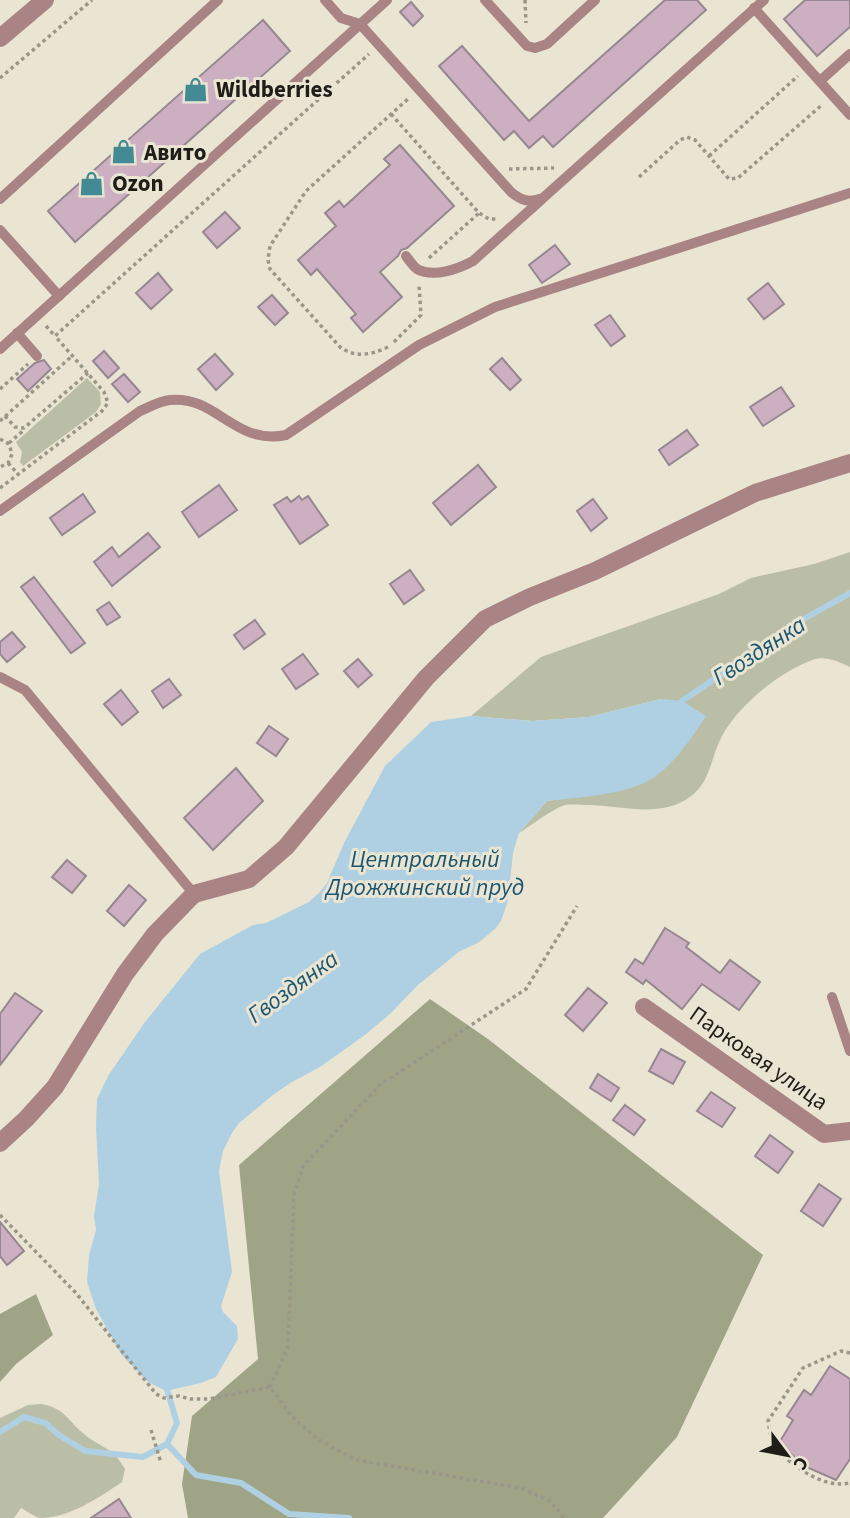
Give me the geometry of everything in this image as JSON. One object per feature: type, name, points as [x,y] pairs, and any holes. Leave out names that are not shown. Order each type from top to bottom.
[{"type":"street","points":[[0,38],[45,0]]},
{"type":"street","points":[[0,1143],[55,1087],[125,974],[155,934],[194,894],[249,879],[286,847],[426,678],[485,619],[530,597],[595,572],[755,493],[850,463]]},
{"type":"street","name":"Парковая улица","points":[[644,1007],[824,1134],[850,1131]]},
{"type":"lane","points":[[0,199],[218,0]]},
{"type":"lane","points":[[325,0],[341,18],[360,24],[520,199],[534,201],[543,198]]},
{"type":"lane","points":[[0,349],[387,0]]},
{"type":"lane","points":[[485,0],[527,46],[535,48],[547,44],[595,0]]},
{"type":"lane","points":[[406,256],[417,269],[438,272],[450,271],[473,261],[764,0]]},
{"type":"lane","points":[[754,8],[850,115]]},
{"type":"lane","points":[[820,81],[850,54]]},
{"type":"lane","points":[[0,512],[140,411],[159,402],[194,402],[251,435],[273,438],[286,435],[419,345],[495,307],[850,193]]},
{"type":"lane","points":[[0,230],[59,296]]},
{"type":"lane","points":[[17,333],[37,356]]},
{"type":"lane","points":[[0,677],[25,690],[194,894]]},
{"type":"lane","points":[[832,997],[850,1051]]},
{"type":"path","points":[[0,78],[92,0]]},
{"type":"path","points":[[55,336],[379,45]]},
{"type":"path","points":[[709,156],[807,68]]},
{"type":"path","points":[[639,177],[684,138],[695,141],[729,179],[742,177],[832,95]]},
{"type":"path","points":[[402,104],[299,199],[270,246],[270,269],[340,347],[360,355],[387,347],[421,315],[417,269],[479,213]]},
{"type":"path","points":[[391,114],[479,213],[489,219],[502,215]]},
{"type":"path","points":[[491,170],[577,167]]},
{"type":"path","points":[[0,488],[102,411],[108,403],[104,392],[36,316]]},
{"type":"path","points":[[0,389],[37,356]]},
{"type":"path","points":[[0,421],[72,356]]},
{"type":"path","points":[[9,444],[88,373]]},
{"type":"path","points":[[5,416],[15,427],[21,429],[28,426]]},
{"type":"path","points":[[0,439],[9,444],[12,454],[8,463],[0,467]]},
{"type":"path","points":[[8,463],[18,474]]},
{"type":"path","points":[[270,1387],[288,1347],[293,1194],[303,1166],[380,1085],[526,989],[577,906]]},
{"type":"path","points":[[0,1215],[76,1293],[156,1394],[164,1398],[179,1396],[209,1399],[270,1387]]},
{"type":"path","points":[[850,1353],[841,1351],[803,1368],[768,1421],[773,1448],[802,1472],[840,1485],[850,1483]]},
{"type":"path","points":[[270,1387],[292,1416],[319,1440],[356,1460],[521,1488],[548,1500],[563,1518]]},
{"type":"path","points":[[151,1430],[161,1463]]},
{"type":"green space","points":[[87,378],[100,392],[101,404],[96,412],[23,466],[20,462],[22,452],[16,442]]},
{"type":"green space","points":[[850,552],[850,667],[837,661],[815,659],[788,672],[762,690],[729,724],[697,791],[678,804],[653,809],[565,805],[519,833],[547,801],[599,794],[661,699],[589,717],[533,721],[471,716],[541,657],[719,594],[751,578],[814,564]]},
{"type":"green space","points":[[430,999],[488,1039],[763,1255],[677,1437],[603,1518],[188,1518],[182,1484],[192,1416],[258,1359],[239,1165]]},
{"type":"green space","points":[[36,1294],[53,1335],[16,1364],[0,1382],[0,1314]]},
{"type":"green space","points":[[41,1404],[61,1412],[84,1434],[111,1452],[125,1469],[122,1482],[84,1506],[52,1517],[41,1518],[21,1508],[14,1518],[0,1518],[0,1418],[28,1405]]},
{"type":"water","name":"Центральный Дрожжинский пруд","points":[[661,699],[682,701],[706,716],[671,762],[644,783],[621,791],[547,801],[519,833],[513,853],[508,901],[495,929],[478,943],[460,951],[418,985],[365,1035],[320,1067],[273,1095],[239,1123],[223,1151],[219,1171],[232,1272],[221,1306],[223,1312],[237,1326],[238,1339],[216,1377],[166,1391],[148,1382],[121,1354],[96,1309],[87,1282],[89,1255],[96,1230],[94,1216],[99,1184],[97,1099],[108,1076],[145,1022],[200,954],[253,925],[266,923],[309,902],[319,893],[327,883],[344,843],[385,766],[431,722],[471,716],[533,721],[589,717]]},
{"type":"building","points":[[665,0],[697,0],[706,10],[553,147],[543,136],[529,148],[514,131],[504,140],[439,66],[462,46],[529,121]]},
{"type":"building","points":[[805,0],[850,0],[850,27],[817,56],[784,19]]},
{"type":"building","points":[[411,2],[423,16],[413,26],[400,12]]},
{"type":"building","points":[[263,20],[290,51],[75,242],[48,211]]},
{"type":"building","points":[[400,145],[454,206],[407,248],[401,250],[380,272],[402,297],[363,332],[351,318],[356,314],[317,269],[311,275],[298,260],[336,226],[325,213],[339,201],[344,207],[390,165],[384,159]]},
{"type":"building","points":[[225,212],[240,228],[217,248],[203,232]]},
{"type":"building","points":[[555,245],[570,264],[542,283],[529,265]]},
{"type":"building","points":[[158,273],[172,290],[151,309],[136,293]]},
{"type":"building","points":[[768,283],[784,304],[764,319],[748,299]]},
{"type":"building","points":[[272,295],[288,313],[275,325],[258,307]]},
{"type":"building","points":[[610,315],[625,336],[611,346],[595,325]]},
{"type":"building","points":[[104,351],[119,368],[108,378],[93,361]]},
{"type":"building","points":[[215,354],[233,374],[216,390],[198,369]]},
{"type":"building","points":[[502,358],[521,380],[510,390],[490,369]]},
{"type":"building","points":[[44,360],[51,369],[28,391],[17,379],[35,363]]},
{"type":"building","points":[[124,374],[140,392],[128,402],[112,384]]},
{"type":"building","points":[[781,387],[794,406],[763,426],[750,407]]},
{"type":"building","points":[[687,430],[698,445],[669,465],[659,450]]},
{"type":"building","points":[[478,465],[496,487],[451,525],[433,503]]},
{"type":"building","points":[[219,485],[237,510],[199,537],[182,512]]},
{"type":"building","points":[[83,494],[95,512],[62,535],[50,518]]},
{"type":"building","points":[[299,496],[302,500],[308,496],[328,525],[300,544],[274,505],[287,497],[291,502]]},
{"type":"building","points":[[593,499],[607,518],[591,531],[577,511]]},
{"type":"building","points":[[148,533],[160,547],[112,586],[94,562],[112,547],[119,557]]},
{"type":"building","points":[[410,570],[424,590],[404,604],[390,584]]},
{"type":"building","points":[[34,577],[85,643],[71,653],[21,587]]},
{"type":"building","points":[[109,602],[120,617],[107,625],[97,610]]},
{"type":"building","points":[[255,620],[265,634],[244,649],[234,635]]},
{"type":"building","points":[[12,632],[25,647],[7,662],[0,654],[0,642]]},
{"type":"building","points":[[303,654],[318,674],[296,689],[282,669]]},
{"type":"building","points":[[358,659],[372,675],[358,687],[344,671]]},
{"type":"building","points":[[169,679],[181,695],[163,708],[152,691]]},
{"type":"building","points":[[121,690],[138,712],[122,725],[104,704]]},
{"type":"building","points":[[269,726],[288,739],[276,756],[257,743]]},
{"type":"building","points":[[236,768],[263,801],[213,850],[184,818]]},
{"type":"building","points":[[67,860],[86,876],[72,893],[52,877]]},
{"type":"building","points":[[129,885],[146,900],[124,926],[107,911]]},
{"type":"building","points":[[665,928],[689,943],[686,947],[720,973],[730,960],[760,982],[739,1010],[702,984],[682,1009],[646,980],[643,984],[626,972],[635,959],[643,964]]},
{"type":"building","points":[[588,988],[607,1003],[583,1031],[565,1015]]},
{"type":"building","points":[[15,993],[42,1011],[0,1065],[0,1014]]},
{"type":"building","points":[[661,1049],[685,1062],[673,1084],[649,1071]]},
{"type":"building","points":[[598,1074],[619,1088],[611,1101],[590,1088]]},
{"type":"building","points":[[711,1092],[735,1108],[722,1127],[697,1111]]},
{"type":"building","points":[[625,1105],[645,1120],[634,1135],[613,1120]]},
{"type":"building","points":[[770,1135],[793,1152],[778,1173],[755,1156]]},
{"type":"building","points":[[819,1184],[841,1199],[823,1226],[801,1211]]},
{"type":"building","points":[[0,1222],[24,1251],[7,1265],[0,1256]]},
{"type":"building","points":[[830,1366],[850,1379],[850,1459],[836,1480],[804,1466],[779,1443],[793,1420],[787,1416],[804,1390],[811,1395]]},
{"type":"building","points":[[119,1499],[131,1518],[91,1518]]},
{"type":"waterway","name":"Гвоздянка","points":[[677,707],[802,620],[850,593]]},
{"type":"waterway","name":"Гвоздянка","points":[[0,1432],[24,1417],[45,1423],[85,1451],[143,1457],[167,1444],[177,1423],[166,1386]]},
{"type":"waterway","points":[[167,1444],[196,1475],[241,1483],[289,1514],[349,1518]]},
{"type":"place","name":"Wildberries","points":[[196,89]]},
{"type":"place","name":"Авито","points":[[124,152]]},
{"type":"place","name":"Ozon","points":[[92,183]]}]
